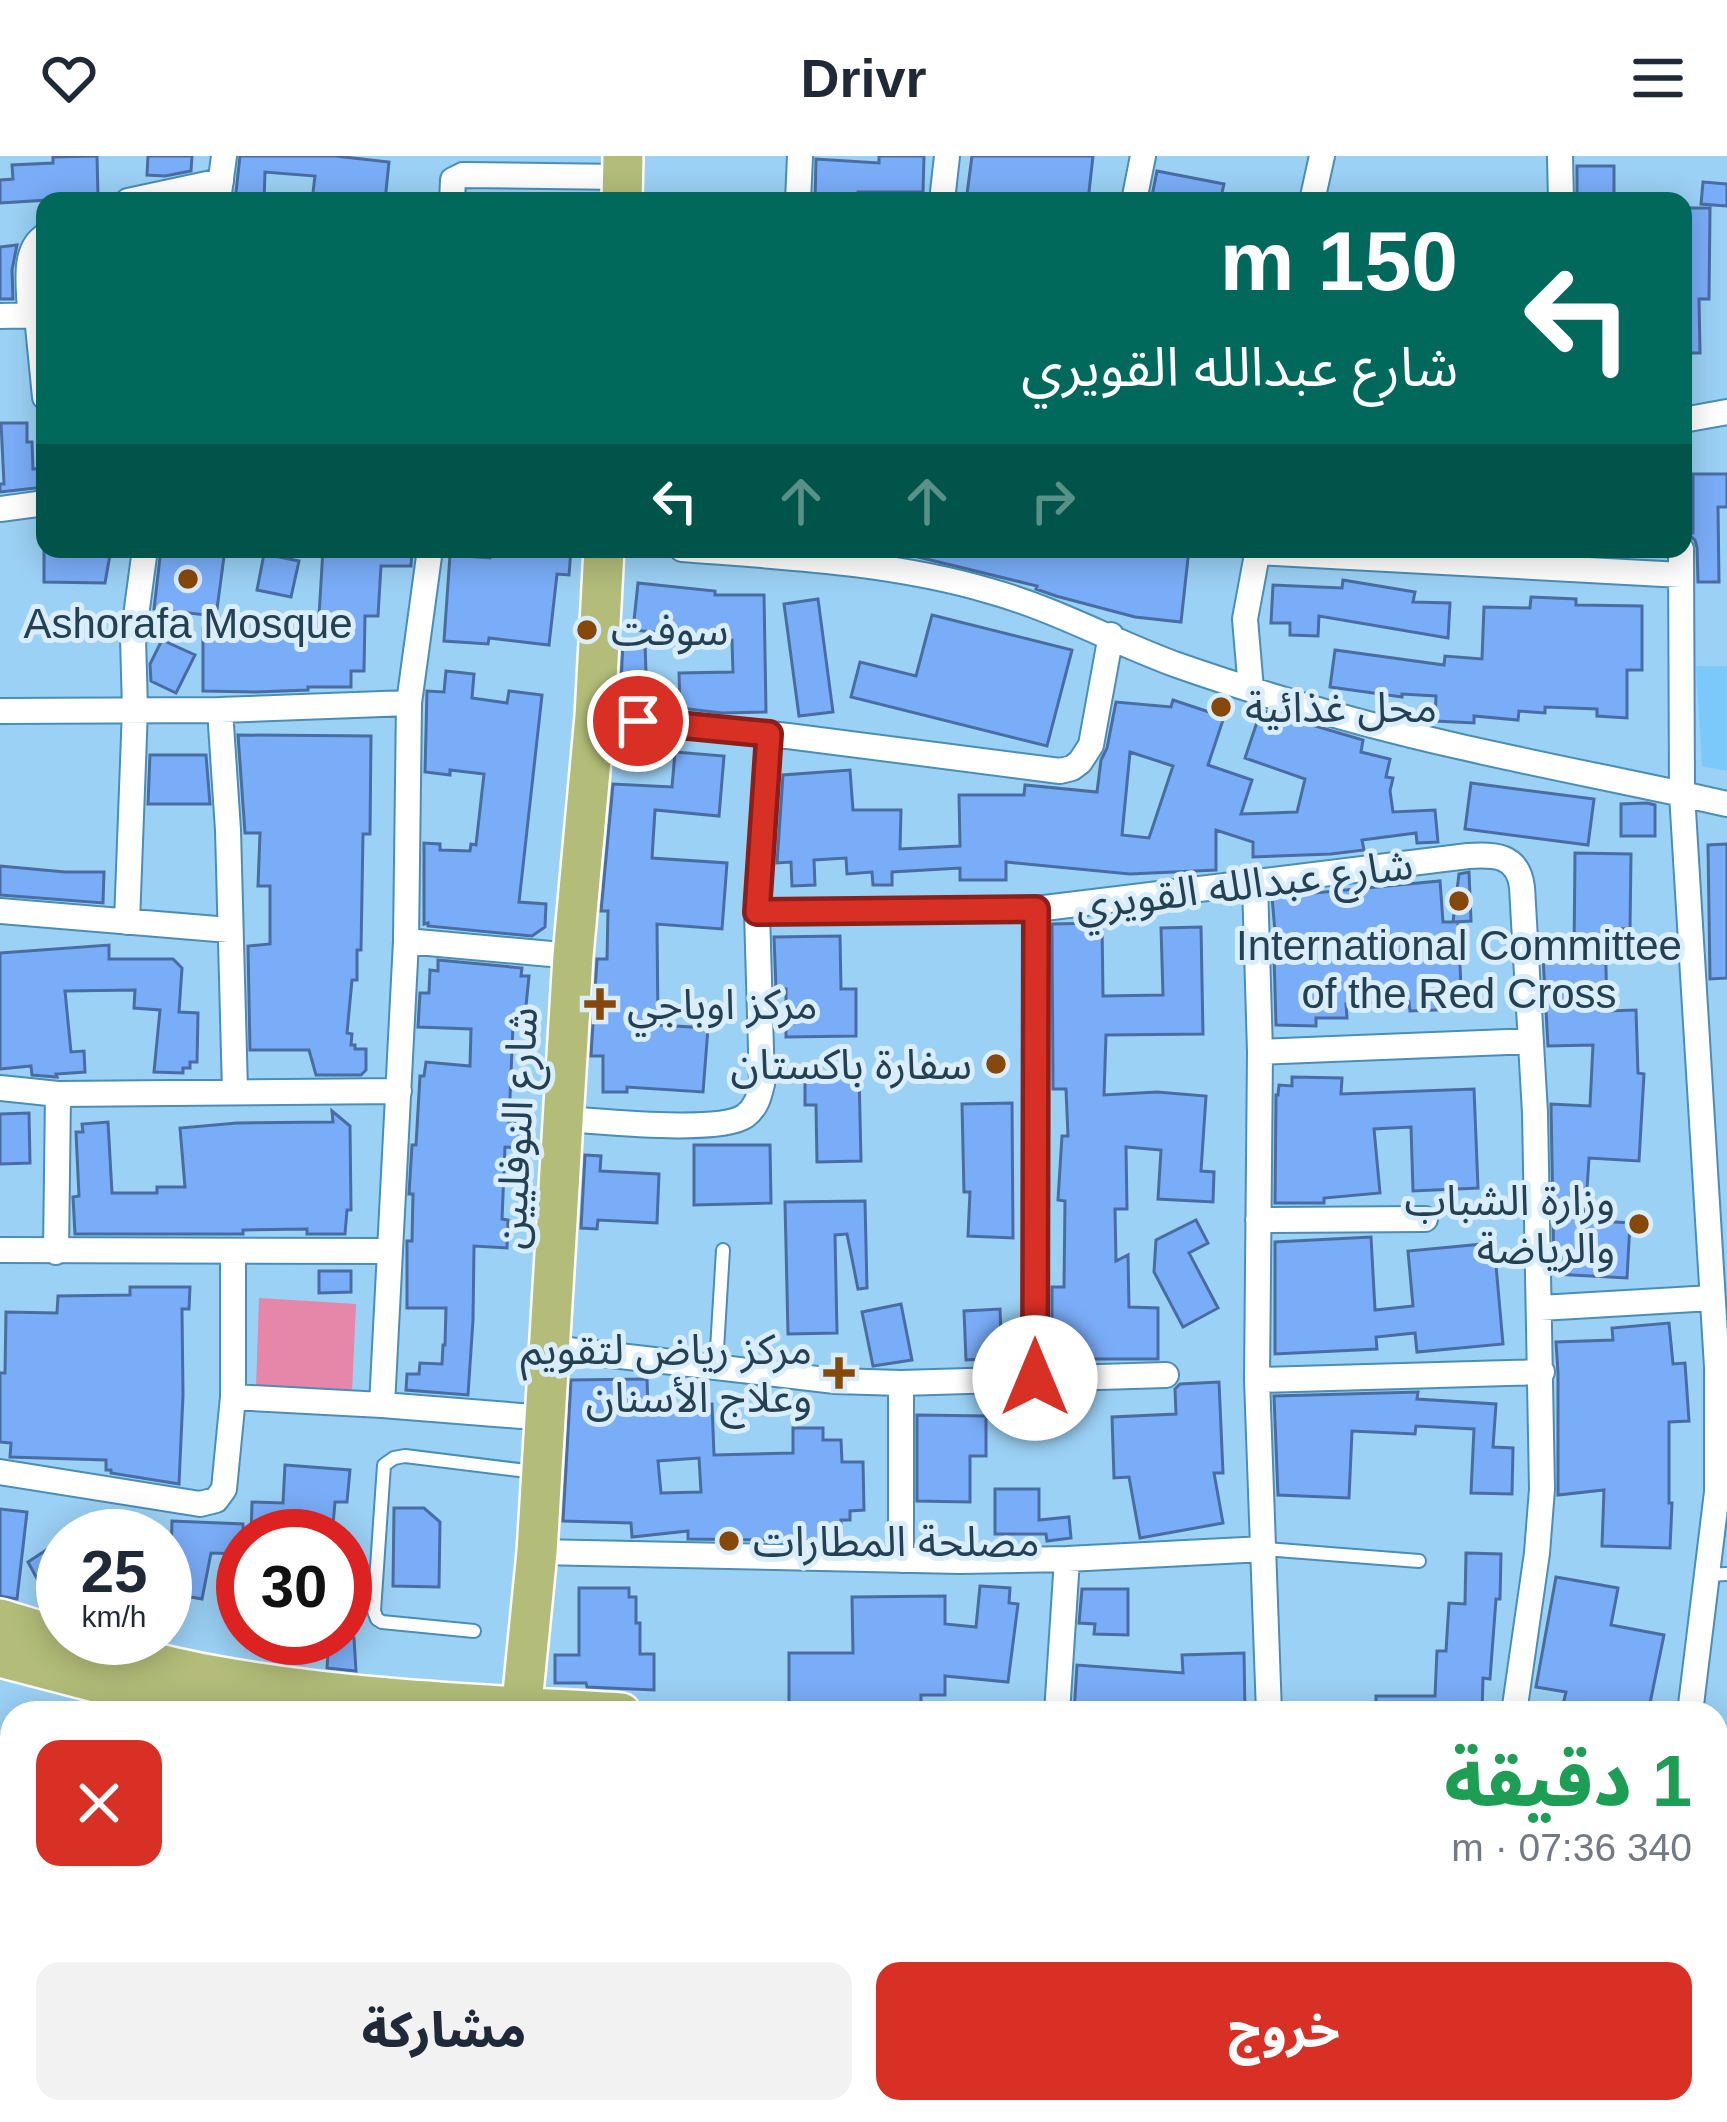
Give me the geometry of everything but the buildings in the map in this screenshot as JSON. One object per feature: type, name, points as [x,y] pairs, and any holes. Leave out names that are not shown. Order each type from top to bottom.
[{"type":"main road","name":"شارع النوفليين","points":[[523,1701],[537,1552],[573,956],[604,558]]},
{"type":"main road","points":[[0,1619],[113,1653],[220,1677],[433,1701]]},
{"type":"main road","points":[[0,1657],[182,1701]]},
{"type":"street","points":[[798,192],[800,156]]},
{"type":"street","points":[[943,192],[947,156]]},
{"type":"street","points":[[1136,192],[1144,156]]},
{"type":"street","points":[[1560,156],[1561,192]]},
{"type":"street","points":[[1313,192],[1317,157]]},
{"type":"street","points":[[453,192],[455,177],[471,165],[623,178]]},
{"type":"street","points":[[166,192],[221,179]]},
{"type":"street","points":[[36,241],[31,251],[36,305]]},
{"type":"street","points":[[0,316],[36,316]]},
{"type":"street","points":[[1692,418],[1727,412]]},
{"type":"street","points":[[0,509],[36,504]]},
{"type":"street","points":[[127,922],[133,638],[144,558]]},
{"type":"street","points":[[382,1405],[406,941],[409,703],[429,558]]},
{"type":"street","points":[[809,558],[944,578],[996,592],[1174,664],[1330,713],[1727,804]]},
{"type":"street","points":[[1251,689],[1245,619],[1257,558]]},
{"type":"street","points":[[1527,558],[1681,562],[1682,794],[1722,1492],[1717,1575],[1692,1701]]},
{"type":"street","points":[[595,716],[1044,770],[1072,768],[1091,745],[1111,635]]},
{"type":"street","points":[[0,712],[409,703]]},
{"type":"street","points":[[220,710],[235,1091]]},
{"type":"street","points":[[565,1119],[725,1124],[750,1113],[758,1100],[757,912],[769,734]]},
{"type":"street","name":"شارع عبدالله القويري","points":[[757,912],[1036,909],[1492,854],[1513,863],[1520,873],[1531,1041]]},
{"type":"street","points":[[1255,884],[1260,1052],[1257,1380],[1269,1701]]},
{"type":"street","points":[[1035,1378],[1036,909]]},
{"type":"street","points":[[0,911],[229,930]]},
{"type":"street","points":[[406,941],[573,956]]},
{"type":"street","points":[[1260,1052],[1531,1041],[1542,1372],[1541,1511],[1516,1701]]},
{"type":"street","points":[[0,1088],[58,1094],[398,1091]]},
{"type":"street","points":[[56,1252],[58,1094]]},
{"type":"street","points":[[1258,1220],[1425,1219]]},
{"type":"street","points":[[0,1250],[390,1251]]},
{"type":"street","points":[[0,1472],[200,1504],[216,1500],[224,1489],[233,1397],[233,1252]]},
{"type":"street","points":[[1540,1308],[1712,1298]]},
{"type":"street","points":[[551,1348],[835,1381],[1166,1375]]},
{"type":"street","points":[[1257,1380],[1542,1372]]},
{"type":"street","points":[[901,1383],[901,1560]]},
{"type":"street","points":[[233,1397],[546,1418]]},
{"type":"street","points":[[537,1552],[901,1560],[1067,1559],[1264,1549]]},
{"type":"street","points":[[1059,1701],[1067,1559]]},
{"type":"lane","points":[[716,1367],[723,1250]]},
{"type":"lane","points":[[474,1631],[376,1619],[384,1465],[405,1456],[542,1473]]},
{"type":"lane","points":[[1264,1549],[1419,1561]]},
{"type":"shaded area","points":[[1696,666],[1727,666],[1727,771],[1702,766]]},
{"type":"shaded area","points":[[259,1298],[356,1304],[352,1392],[256,1386]]},
{"type":"place","name":"Ashorafa Mosque","points":[[188,579]]},
{"type":"place","name":"سوفت","points":[[587,630]]},
{"type":"place","name":"محل غذائية","points":[[1221,707]]},
{"type":"place","name":"International Committee of the Red Cross","points":[[1459,901]]},
{"type":"place","name":"مركز اوباجي","points":[[600,1004]]},
{"type":"place","name":"سفارة باكستان","points":[[996,1064]]},
{"type":"place","name":"وزارة الشباب والرياضة","points":[[1639,1224]]},
{"type":"place","name":"مركز رياض لتقويم وعلاج الأسنان","points":[[839,1373]]},
{"type":"place","name":"مصلحة المطارات","points":[[729,1541]]},
{"type":"route","points":[[638,721],[769,734],[757,912],[1036,909],[1035,1378]]}]
